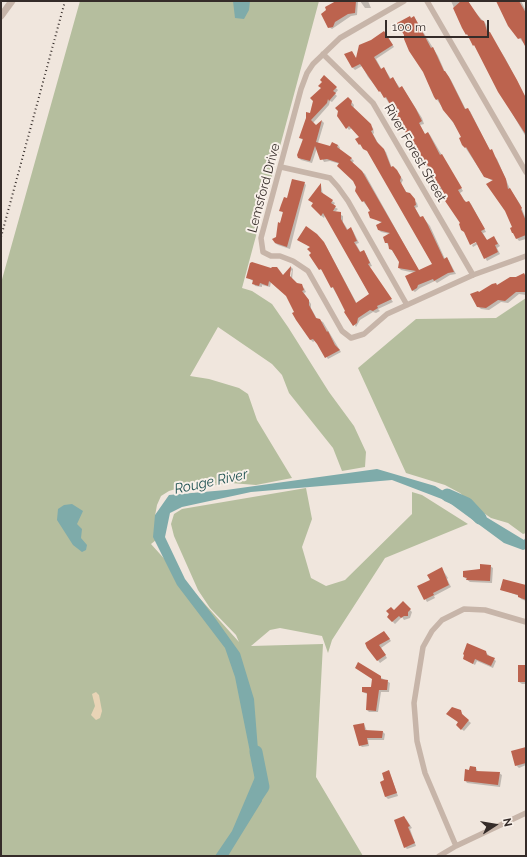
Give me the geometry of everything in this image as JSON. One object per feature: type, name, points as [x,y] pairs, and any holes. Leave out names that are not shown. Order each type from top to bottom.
[{"type":"street","points":[[1,16],[12,1]]},
{"type":"street","name":"Lemsford Drive","points":[[404,1],[340,38],[313,64],[301,89],[261,238],[264,252],[271,256],[280,256],[293,261],[308,271],[342,332],[351,338],[364,334],[387,314],[473,275],[526,256]]},
{"type":"street","points":[[427,1],[526,172]]},
{"type":"street","name":"River Forest Street","points":[[323,54],[374,103],[473,275]]},
{"type":"street","points":[[281,166],[330,178],[338,186],[348,200],[407,305]]},
{"type":"street","points":[[456,846],[425,773],[417,741],[414,703],[423,647],[432,632],[442,620],[464,609],[485,610],[526,622]]},
{"type":"street","points":[[439,856],[456,846],[526,813]]},
{"type":"green space","points":[[80,1],[319,1],[242,288],[252,291],[272,304],[288,327],[329,392],[354,426],[366,452],[365,467],[342,471],[333,448],[289,393],[282,375],[272,364],[218,327],[190,376],[209,379],[239,388],[248,394],[257,420],[292,478],[256,485],[231,483],[202,487],[189,485],[169,491],[161,496],[157,505],[155,516],[161,536],[151,544],[239,642],[236,635],[210,608],[198,590],[174,536],[171,524],[174,514],[182,509],[306,488],[312,519],[302,547],[311,578],[326,586],[345,580],[412,514],[412,492],[422,495],[468,524],[385,558],[332,640],[328,653],[322,636],[280,628],[270,630],[251,646],[323,644],[316,777],[363,856],[1,856],[1,283]]},
{"type":"green space","points":[[526,298],[526,533],[523,534],[508,523],[491,518],[475,507],[460,493],[445,485],[406,473],[358,368],[416,319],[496,318]]},
{"type":"sand","points":[[96,692],[99,695],[102,711],[100,718],[96,720],[91,715],[95,706],[92,694]]},
{"type":"water","points":[[233,1],[250,1],[249,10],[244,19],[235,18]]},
{"type":"water","points":[[377,469],[435,486],[524,540],[526,537],[526,549],[523,550],[504,543],[447,501],[392,480],[251,492],[182,507],[170,513],[165,537],[185,579],[240,653],[254,699],[262,801],[228,856],[215,856],[232,831],[255,777],[235,677],[225,648],[177,585],[153,537],[155,515],[169,495],[226,490]]},
{"type":"water","points":[[72,504],[83,511],[77,524],[82,529],[81,538],[87,545],[86,550],[82,552],[73,545],[57,520],[58,509],[64,505]]},
{"type":"building","points":[[336,1],[356,1],[355,13],[348,14],[335,22],[333,27],[328,28],[321,14],[326,10],[325,7]]},
{"type":"building","points":[[461,1],[468,1],[481,20],[484,21],[487,31],[490,32],[526,98],[526,135],[498,92],[474,45],[473,46],[462,28],[453,8]]},
{"type":"building","points":[[496,1],[519,1],[526,13],[526,48],[521,38],[518,39],[508,26]]},
{"type":"building","points":[[410,16],[411,18],[414,16],[431,48],[433,47],[444,71],[449,77],[465,109],[468,108],[490,150],[492,149],[506,179],[508,189],[510,188],[522,208],[521,209],[526,221],[526,235],[516,239],[512,233],[510,228],[512,227],[505,211],[486,184],[493,180],[484,177],[466,147],[465,148],[462,145],[459,138],[461,137],[453,122],[443,110],[438,99],[436,100],[434,97],[423,72],[409,51],[404,35],[397,23]]},
{"type":"building","points":[[384,31],[393,45],[374,57],[381,69],[384,67],[390,79],[393,77],[399,88],[402,86],[422,121],[419,123],[425,134],[428,132],[440,155],[442,154],[462,188],[458,190],[466,202],[469,201],[485,229],[481,231],[487,240],[494,236],[498,244],[495,245],[498,252],[484,259],[476,242],[470,245],[464,232],[461,230],[460,223],[443,198],[446,197],[440,186],[437,188],[430,176],[432,174],[427,164],[424,166],[386,97],[384,98],[380,91],[379,92],[360,64],[352,68],[344,54],[352,51],[356,58],[359,45],[371,40]]},
{"type":"building","points":[[324,75],[337,87],[333,91],[336,93],[329,101],[328,99],[327,103],[311,120],[316,125],[322,120],[316,142],[330,146],[332,142],[338,145],[337,147],[352,158],[350,160],[362,171],[419,270],[432,264],[367,151],[363,149],[360,144],[359,145],[355,139],[359,137],[349,126],[346,129],[337,116],[338,111],[335,108],[348,97],[352,101],[351,105],[371,124],[373,130],[371,131],[377,142],[384,149],[391,167],[393,166],[397,170],[401,177],[400,181],[406,192],[410,193],[415,199],[416,205],[414,206],[420,217],[423,216],[444,259],[447,257],[454,272],[448,273],[434,281],[433,279],[418,285],[417,288],[412,291],[405,276],[416,271],[398,268],[399,262],[392,250],[389,249],[388,243],[385,243],[383,237],[390,233],[378,230],[376,225],[382,222],[370,218],[368,212],[370,211],[355,191],[356,187],[353,181],[337,166],[339,163],[327,159],[320,160],[315,146],[310,161],[298,158],[297,155],[303,139],[299,138],[306,118],[306,112],[310,113],[313,101],[310,98],[321,88],[318,86],[322,82],[320,80]]},
{"type":"building","points":[[292,179],[305,182],[287,247],[275,243],[272,239],[276,237],[278,222],[280,223],[283,212],[279,211],[284,197],[287,198]]},
{"type":"building","points":[[321,183],[321,192],[333,200],[331,203],[336,206],[333,211],[341,212],[341,219],[347,230],[351,227],[357,241],[354,242],[360,252],[364,250],[370,263],[368,264],[392,299],[377,306],[378,308],[373,311],[370,310],[358,318],[357,323],[353,326],[344,312],[345,311],[333,287],[331,288],[321,269],[319,270],[309,255],[311,253],[307,249],[310,247],[297,240],[306,226],[317,234],[324,242],[356,303],[369,294],[323,213],[321,216],[311,206],[313,203],[308,200]]},
{"type":"building","points":[[252,262],[271,268],[277,267],[283,275],[291,266],[290,276],[297,283],[302,284],[304,290],[302,291],[309,300],[309,305],[316,318],[320,319],[335,345],[340,350],[325,358],[317,344],[313,339],[310,340],[296,320],[292,313],[294,312],[286,296],[269,281],[268,286],[260,283],[259,286],[252,284],[253,280],[246,278],[250,263]]},
{"type":"building","points":[[524,273],[526,277],[526,292],[516,292],[505,301],[498,300],[486,308],[477,307],[470,294],[479,292],[492,284],[496,283],[497,285],[510,277],[516,277]]},
{"type":"building","points":[[480,564],[491,565],[490,581],[466,580],[467,578],[463,577],[463,571],[480,569]]},
{"type":"building","points":[[442,567],[449,585],[433,593],[434,595],[424,600],[417,586],[430,580],[427,575]]},
{"type":"building","points":[[503,579],[526,585],[526,600],[518,597],[518,595],[500,590]]},
{"type":"building","points":[[403,601],[411,609],[408,612],[408,616],[401,618],[399,616],[392,622],[387,617],[389,614],[386,611],[391,607],[394,610]]},
{"type":"building","points":[[384,631],[390,639],[379,645],[386,655],[377,661],[365,643]]},
{"type":"building","points":[[467,643],[486,651],[487,655],[495,658],[491,666],[475,659],[473,664],[463,659],[463,654]]},
{"type":"building","points":[[358,662],[381,676],[381,679],[388,680],[387,690],[379,690],[376,711],[366,710],[367,693],[362,692],[362,687],[371,687],[372,679],[355,668]]},
{"type":"building","points":[[518,665],[526,665],[526,682],[518,682]]},
{"type":"building","points":[[452,707],[461,710],[462,714],[469,720],[461,730],[456,725],[458,722],[446,714]]},
{"type":"building","points":[[364,723],[365,730],[383,731],[382,738],[367,738],[368,744],[359,746],[353,725]]},
{"type":"building","points":[[526,747],[526,763],[515,766],[511,751]]},
{"type":"building","points":[[470,766],[476,767],[476,771],[500,772],[498,785],[464,781],[465,769],[469,770]]},
{"type":"building","points":[[389,770],[397,793],[385,797],[380,782],[384,780],[382,773]]},
{"type":"building","points":[[404,816],[410,826],[408,827],[415,843],[404,848],[394,820]]},
{"type":"waterway","name":"Rouge River","points":[[447,495],[467,504],[480,518]]},
{"type":"waterway","name":"Rouge River","points":[[251,805],[263,787],[256,752]]},
{"type":"railway","points":[[1,237],[65,1]]}]
